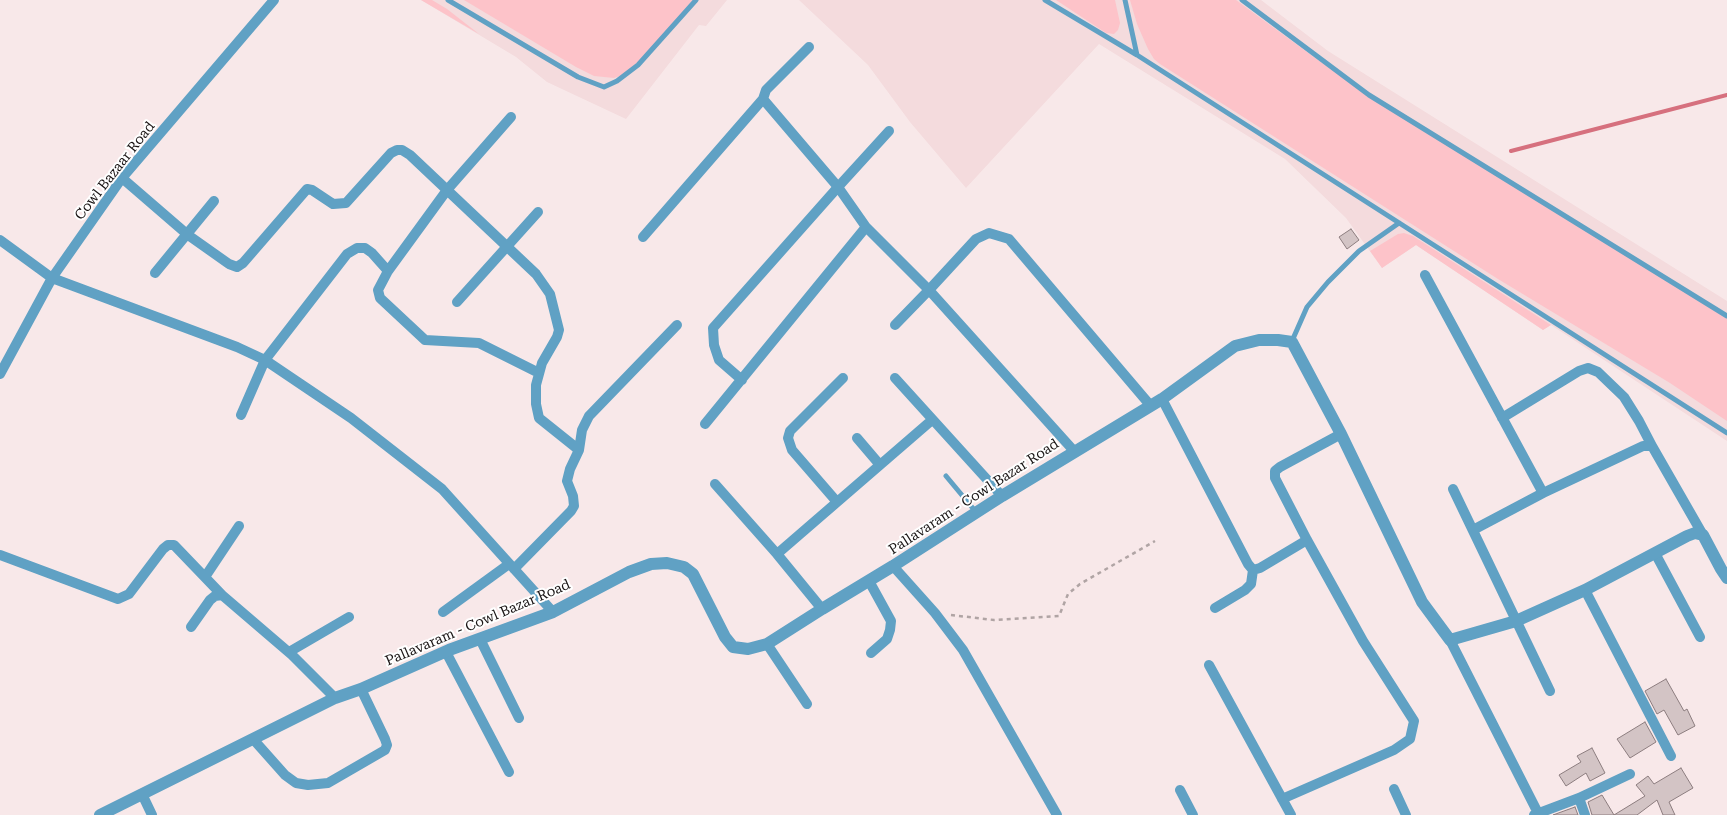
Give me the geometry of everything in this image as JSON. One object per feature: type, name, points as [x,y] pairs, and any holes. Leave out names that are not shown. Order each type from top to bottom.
[{"type":"street","name":"Cowl Bazaar Road","points":[[0,374],[52,278],[122,178],[274,0]]},
{"type":"street","points":[[643,237],[763,99],[766,90],[809,47]]},
{"type":"street","points":[[763,99],[838,187],[866,227],[929,290],[1074,451]]},
{"type":"street","points":[[511,117],[447,190],[388,271],[378,290],[380,298],[426,340],[479,343],[539,373]]},
{"type":"street","points":[[742,380],[719,360],[714,345],[714,328],[889,131]]},
{"type":"street","points":[[122,178],[188,235],[229,264],[237,267],[244,262],[307,189],[312,190],[334,204],[346,204],[391,153],[402,150],[410,155],[536,274],[550,294],[559,330],[542,363],[536,385],[536,404],[539,418],[579,450]]},
{"type":"street","points":[[156,274],[214,201]]},
{"type":"street","points":[[457,302],[538,212]]},
{"type":"street","points":[[705,424],[866,227]]},
{"type":"street","points":[[895,324],[976,239],[989,233],[1009,239],[1156,402],[1253,570],[1251,584],[1245,590],[1216,608]]},
{"type":"street","points":[[0,240],[52,278],[237,346],[265,360],[351,418],[442,490],[553,612]]},
{"type":"street","points":[[241,415],[265,360],[352,249],[365,248],[388,271]]},
{"type":"street","points":[[1425,275],[1543,493]]},
{"type":"street","points":[[443,612],[512,566],[571,511],[574,506],[573,496],[566,482],[570,468],[579,450],[582,430],[589,416],[677,325]]},
{"type":"street","name":"Pallavaram - Cowl Bazar Road","points":[[100,815],[335,698],[361,689],[446,652],[553,612],[629,572],[651,564],[667,563],[684,567],[693,574],[725,637],[733,647],[748,649],[767,644],[1074,451],[1156,402],[1235,346],[1259,340],[1292,342]]},
{"type":"street","points":[[1292,342],[1341,434],[1422,602],[1450,640],[1536,814],[1579,798],[1630,774]]},
{"type":"street","points":[[1502,418],[1579,372],[1588,368],[1598,372],[1624,397],[1725,571]]},
{"type":"street","points":[[837,502],[792,450],[788,438],[790,431],[843,378]]},
{"type":"street","points":[[895,378],[1002,496]]},
{"type":"street","points":[[777,554],[932,420]]},
{"type":"street","points":[[1282,800],[1394,750],[1410,739],[1414,721],[1363,641],[1275,478],[1275,471],[1280,467],[1341,434]]},
{"type":"street","points":[[857,438],[880,465]]},
{"type":"street","points":[[1472,530],[1543,493],[1643,446],[1652,446]]},
{"type":"street","points":[[715,484],[777,554],[822,609]]},
{"type":"street","points":[[1453,489],[1550,691]]},
{"type":"street","points":[[204,577],[239,526]]},
{"type":"street","points":[[1450,640],[1516,621],[1586,590],[1687,536],[1695,533],[1703,536]]},
{"type":"street","points":[[1253,570],[1260,568],[1307,540]]},
{"type":"street","points":[[0,555],[118,598],[129,594],[163,548],[168,545],[174,545],[222,595],[289,652],[335,698]]},
{"type":"street","points":[[1655,553],[1700,638]]},
{"type":"street","points":[[893,566],[935,612],[963,650],[1057,815]]},
{"type":"street","points":[[869,581],[891,621],[887,639],[871,653]]},
{"type":"street","points":[[1586,590],[1671,756]]},
{"type":"street","points":[[191,627],[210,600],[215,596],[222,595]]},
{"type":"street","points":[[289,652],[349,616]]},
{"type":"street","points":[[480,639],[519,718]]},
{"type":"street","points":[[767,644],[807,704]]},
{"type":"street","points":[[446,652],[509,772]]},
{"type":"street","points":[[1209,665],[1291,815]]},
{"type":"street","points":[[253,739],[284,775],[296,782],[308,785],[328,783],[386,750],[387,744],[385,739],[361,689]]},
{"type":"street","points":[[1394,789],[1406,815]]},
{"type":"street","points":[[1180,790],[1193,815]]},
{"type":"street","points":[[142,794],[152,815]]},
{"type":"street","points":[[1579,798],[1585,815]]},
{"type":"lane","points":[[448,0],[578,77],[604,87],[617,81],[638,65],[696,0]]},
{"type":"lane","points":[[1044,0],[1137,56],[1727,433]]},
{"type":"lane","points":[[1125,0],[1137,56]]},
{"type":"lane","points":[[1242,0],[1369,95],[1727,316]]},
{"type":"lane","points":[[1292,342],[1307,307],[1328,282],[1359,251],[1399,223]]},
{"type":"lane","points":[[946,476],[976,512]]},
{"type":"path","points":[[935,612],[994,620],[1058,616],[1068,594],[1080,584],[1155,541]]},
{"type":"shaded area","points":[[421,0],[727,0],[706,26],[699,25],[626,119],[547,82],[516,57]]},
{"type":"shaded area","points":[[421,0],[432,0],[479,34]]},
{"type":"shaded area","points":[[464,0],[698,0],[632,72],[614,78],[594,76],[576,67]]},
{"type":"shaded area","points":[[799,0],[1261,0],[1328,51],[1727,301],[1727,441],[1551,325],[1543,330],[1416,245],[1382,268],[1346,218],[1285,159],[1099,44],[966,188],[910,122],[868,65]]},
{"type":"shaded area","points":[[1056,0],[1115,0],[1120,23],[1118,30],[1114,34],[1106,33]]},
{"type":"shaded area","points":[[1130,0],[1236,0],[1322,63],[1727,316],[1727,421],[1670,383],[1498,279],[1160,64],[1154,59],[1148,49],[1137,24]]},
{"type":"shaded area","points":[[1404,233],[1413,236],[1551,325],[1543,330],[1416,245],[1382,268],[1370,251],[1398,234]]},
{"type":"building","points":[[1351,229],[1359,240],[1347,249],[1339,237]]},
{"type":"building","points":[[1666,679],[1684,711],[1687,709],[1695,726],[1678,735],[1664,710],[1657,714],[1645,691]]},
{"type":"building","points":[[1645,722],[1656,742],[1630,758],[1617,739]]},
{"type":"building","points":[[1592,748],[1605,773],[1590,781],[1586,773],[1566,786],[1559,775],[1581,762],[1577,756]]},
{"type":"building","points":[[1681,768],[1693,788],[1669,802],[1675,815],[1663,815],[1657,800],[1637,815],[1614,815],[1645,796],[1636,785],[1648,776],[1654,784]]},
{"type":"building","points":[[1602,795],[1614,815],[1592,815],[1588,802]]},
{"type":"building","points":[[1575,807],[1578,815],[1553,815]]},
{"type":"waterway","points":[[1511,151],[1727,95]]}]
